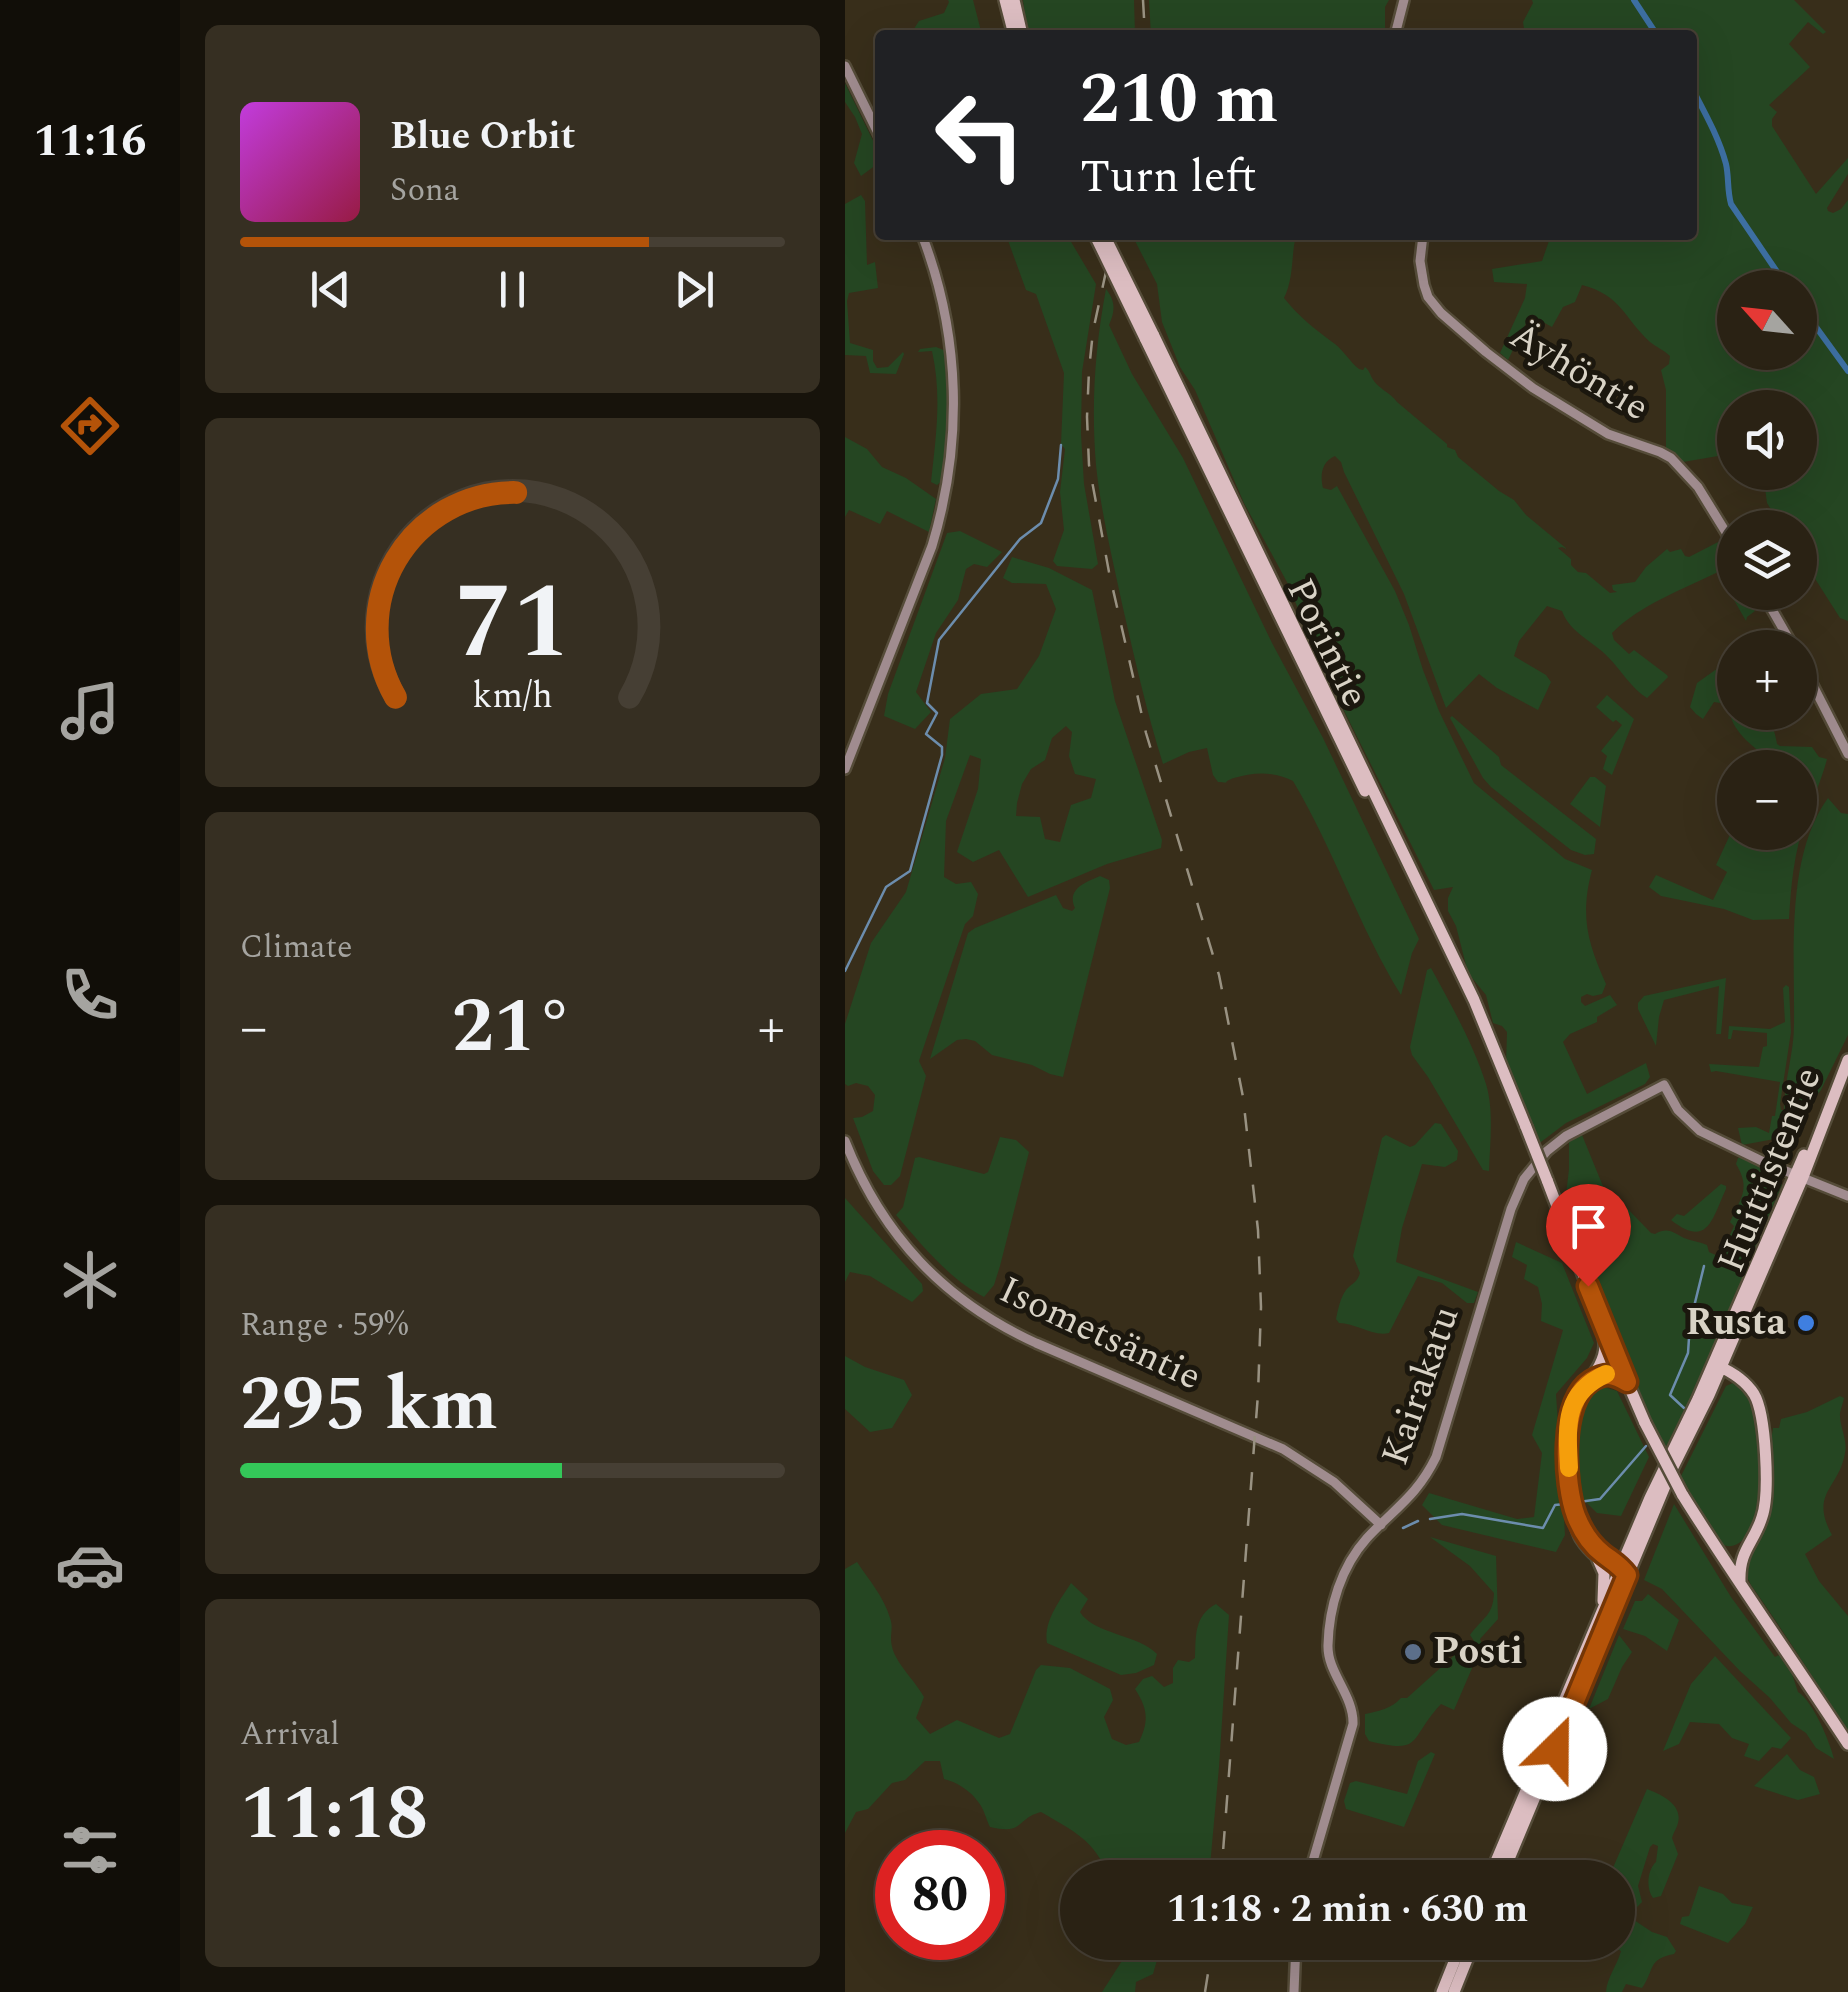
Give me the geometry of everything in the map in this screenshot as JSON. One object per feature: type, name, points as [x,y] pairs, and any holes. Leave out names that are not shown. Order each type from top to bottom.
[{"type":"highway","points":[[1005,0],[1013,30]]},
{"type":"highway","points":[[1014,0],[1022,30]]},
{"type":"highway","name":"Porintie","points":[[1098,240],[1149,336],[1465,982],[1645,1423],[1715,1548],[1848,1744]]},
{"type":"highway","name":"Porintie","points":[[1107,240],[1149,336]]},
{"type":"highway","name":"Huittistentie","points":[[1671,1462],[1717,1365],[1848,1060]]},
{"type":"highway","points":[[1601,1321],[1605,1348],[1599,1366],[1573,1404],[1567,1424],[1569,1478],[1578,1534],[1622,1571]]},
{"type":"highway","points":[[1717,1365],[1747,1385],[1761,1412],[1765,1503],[1761,1522],[1742,1556],[1740,1585]]},
{"type":"highway","points":[[1588,1383],[1605,1374],[1627,1382]]},
{"type":"highway","points":[[1508,1860],[1633,1542],[1671,1462]]},
{"type":"highway","points":[[1497,1860],[1596,1624],[1671,1462]]},
{"type":"highway","points":[[1603,1558],[1619,1554],[1633,1542]]},
{"type":"highway","points":[[1715,1548],[1732,1550],[1749,1543]]},
{"type":"highway","points":[[1596,1624],[1603,1600],[1603,1558]]},
{"type":"highway","points":[[1442,1992],[1455,1960]]},
{"type":"highway","points":[[1454,1992],[1467,1960]]},
{"type":"main road","points":[[1396,30],[1405,0]]},
{"type":"main road","points":[[845,66],[875,126]]},
{"type":"main road","points":[[845,768],[932,546],[951,461],[955,386],[950,341],[925,240]]},
{"type":"main road","name":"Äyhöntie","points":[[1422,240],[1420,261],[1427,297],[1441,313],[1533,388],[1608,434],[1671,458],[1698,487],[1717,518]]},
{"type":"main road","points":[[1817,693],[1848,754]]},
{"type":"main road","name":"Kairakatu","points":[[1313,1860],[1353,1724],[1351,1707],[1328,1650],[1335,1594],[1364,1541],[1418,1489],[1436,1457],[1511,1209],[1524,1179],[1547,1150],[1566,1136],[1664,1085],[1678,1110],[1697,1129],[1799,1176]]},
{"type":"main road","name":"Isometsäntie","points":[[845,1141],[869,1195],[897,1236],[923,1265],[974,1308],[1036,1343],[1283,1449],[1334,1482],[1381,1525]]},
{"type":"main road","points":[[1799,1176],[1848,1196]]},
{"type":"main road","points":[[1294,1992],[1295,1960]]},
{"type":"green space","points":[[973,0],[981,30],[913,30],[919,21],[944,13],[949,2]]},
{"type":"green space","points":[[1023,0],[1134,0],[1135,30],[1030,30]]},
{"type":"green space","points":[[1149,0],[1389,0],[1385,7],[1385,30],[1151,30]]},
{"type":"green space","points":[[1532,0],[1794,0],[1826,32],[1823,34],[1808,22],[1789,44],[1810,67],[1769,105],[1777,112],[1772,126],[1816,194],[1848,158],[1848,174],[1827,208],[1833,213],[1848,200],[1848,621],[1840,618],[1817,582],[1817,510],[1771,510],[1767,503],[1765,490],[1817,490],[1817,390],[1717,390],[1717,456],[1683,462],[1666,450],[1666,390],[1661,370],[1669,364],[1670,356],[1650,342],[1614,301],[1595,289],[1582,285],[1575,302],[1563,307],[1552,327],[1530,315],[1508,360],[1500,353],[1525,298],[1527,284],[1494,282],[1492,269],[1542,261],[1549,240],[1697,240],[1697,30],[1524,30],[1523,22]]},
{"type":"green space","points":[[845,83],[875,145],[875,166],[861,176],[854,163],[862,134],[845,102]]},
{"type":"green space","points":[[861,195],[865,201],[867,265],[875,262],[878,288],[849,293],[850,343],[873,350],[877,368],[888,367],[903,352],[896,374],[870,373],[866,356],[845,355],[845,204]]},
{"type":"green space","points":[[1008,240],[1070,240],[1096,284],[1082,372],[1081,434],[1084,484],[1098,564],[1092,569],[1057,566],[1053,561],[1064,530],[1060,492],[1065,449],[1061,444],[1064,373],[1036,294],[1026,290]]},
{"type":"green space","points":[[1135,240],[1295,240],[1284,298],[1289,305],[1359,369],[1365,367],[1377,385],[1455,450],[1458,457],[1514,500],[1567,549],[1558,548],[1578,572],[1586,573],[1610,593],[1617,592],[1612,585],[1635,582],[1667,549],[1681,549],[1689,557],[1717,543],[1717,572],[1662,598],[1612,633],[1629,654],[1634,650],[1667,675],[1647,698],[1602,651],[1570,625],[1562,611],[1547,606],[1519,641],[1514,656],[1551,682],[1538,710],[1479,674],[1446,708],[1404,594],[1341,462],[1335,456],[1324,466],[1323,488],[1331,490],[1337,486],[1395,591],[1439,711],[1474,783],[1565,859],[1592,870],[1586,901],[1587,928],[1606,984],[1602,994],[1587,994],[1581,1002],[1585,1006],[1610,995],[1617,1005],[1563,1042],[1587,1094],[1646,1063],[1650,1077],[1645,1084],[1566,1123],[1537,1145],[1506,1065],[1507,1032],[1493,1023],[1486,995],[1468,973],[1456,926],[1448,911],[1453,887],[1434,890],[1320,663],[1288,584],[1244,503],[1162,322],[1157,284]]},
{"type":"green space","points":[[1106,289],[1113,307],[1109,325],[1132,374],[1183,458],[1419,939],[1401,995],[1293,781],[1264,774],[1218,782],[1207,748],[1163,764],[1123,608],[1096,465],[1095,376]]},
{"type":"green space","points":[[936,347],[946,351],[950,393],[943,480],[937,485],[931,482],[937,416],[935,368],[932,351],[918,352]]},
{"type":"green space","points":[[845,437],[867,449],[882,467],[936,499],[929,532],[887,511],[880,524],[849,510],[845,517]]},
{"type":"green space","points":[[960,531],[1002,552],[987,567],[974,564],[966,569],[958,600],[936,633],[916,692],[931,712],[915,729],[884,716],[888,694],[947,533]]},
{"type":"green space","points":[[1012,557],[1049,568],[1092,590],[1115,701],[1162,840],[1161,848],[1107,864],[1028,897],[999,850],[973,862],[957,852],[978,789],[981,759],[970,755],[946,821],[944,877],[956,884],[971,882],[978,894],[919,1061],[926,1076],[900,1176],[891,1185],[884,1185],[873,1171],[853,1118],[873,1111],[875,1095],[868,1086],[845,1084],[845,1024],[871,943],[906,892],[945,758],[950,719],[981,694],[1017,689],[1039,656],[1056,609],[1046,584],[1012,583],[1003,578]],"holes":[[[1066,726],[1072,732],[1069,756],[1075,774],[1096,779],[1091,798],[1071,805],[1060,842],[1045,839],[1040,817],[1016,816],[1017,803],[1022,784],[1031,769],[1045,760],[1052,738]]]},
{"type":"green space","points":[[1740,610],[1754,610],[1747,617],[1746,621]]},
{"type":"green space","points":[[1717,669],[1717,702],[1703,719],[1690,707],[1697,683]]},
{"type":"green space","points":[[1607,695],[1634,719],[1612,775],[1603,769],[1607,756],[1601,751],[1622,725],[1596,707]]},
{"type":"green space","points":[[1452,716],[1499,757],[1501,765],[1596,839],[1594,854],[1571,850],[1491,787]]},
{"type":"green space","points":[[1774,730],[1780,746],[1814,750],[1758,750],[1739,731]]},
{"type":"green space","points":[[1817,754],[1827,759],[1817,789]]},
{"type":"green space","points":[[1590,777],[1606,786],[1600,827],[1570,804]]},
{"type":"green space","points":[[1828,798],[1841,813],[1848,814],[1848,1035],[1821,1090],[1785,1137],[1742,1145],[1738,1128],[1756,1127],[1769,1133],[1780,1082],[1711,1072],[1709,1064],[1759,1067],[1767,1033],[1733,1030],[1728,1039],[1729,1026],[1770,1029],[1785,1022],[1786,985],[1791,1032],[1780,1104],[1784,1110],[1794,1036],[1795,907],[1805,850],[1817,850],[1817,817]]},
{"type":"green space","points":[[1723,850],[1798,850],[1789,919],[1753,920],[1724,909],[1661,896],[1649,887],[1656,875],[1713,900],[1727,872],[1716,865]]},
{"type":"green space","points":[[1100,876],[1109,880],[1110,888],[1063,1077],[992,1055],[975,1041],[966,1039],[957,1040],[930,1059],[968,933],[1056,895],[1063,908],[1072,911],[1075,891]]},
{"type":"green space","points":[[1431,968],[1468,1039],[1486,1084],[1491,1116],[1489,1171],[1483,1170],[1412,1055],[1410,1047],[1427,970]]},
{"type":"green space","points":[[1726,978],[1721,1034],[1716,1034],[1719,986],[1664,1000],[1656,1046],[1638,1009],[1644,996]]},
{"type":"green space","points":[[1435,1123],[1441,1124],[1458,1151],[1457,1160],[1445,1167],[1422,1164],[1396,1262],[1478,1292],[1474,1303],[1467,1303],[1442,1283],[1418,1276],[1389,1333],[1339,1323],[1336,1319],[1342,1297],[1360,1273],[1353,1256],[1382,1138],[1386,1135],[1410,1147]]},
{"type":"green space","points":[[1582,1135],[1607,1196],[1622,1203],[1651,1233],[1670,1231],[1707,1245],[1709,1252],[1720,1257],[1743,1193],[1738,1158],[1745,1157],[1773,1173],[1782,1185],[1703,1373],[1665,1449],[1631,1380],[1572,1232],[1565,1203],[1569,1142]]},
{"type":"green space","points":[[1000,1137],[1016,1140],[1029,1152],[1000,1266],[994,1285],[984,1297],[947,1271],[896,1215],[903,1207],[915,1158],[984,1174]]},
{"type":"green space","points":[[1721,1184],[1726,1189],[1707,1227],[1693,1232],[1671,1220],[1677,1214],[1684,1216]]},
{"type":"green space","points":[[845,1198],[922,1284],[923,1291],[912,1302],[870,1276],[850,1272],[845,1282]]},
{"type":"green space","points":[[1516,1242],[1562,1263],[1594,1343],[1587,1358],[1556,1394],[1565,1535],[1556,1552],[1442,1525],[1422,1505],[1429,1493],[1517,1519],[1534,1517],[1542,1453],[1532,1435],[1563,1330],[1541,1321],[1538,1287],[1524,1279],[1527,1265],[1512,1257]]},
{"type":"green space","points":[[845,1356],[904,1380],[912,1395],[892,1428],[870,1432],[845,1409]]},
{"type":"green space","points":[[1733,1383],[1747,1393],[1755,1411],[1761,1474],[1755,1516],[1748,1532],[1739,1543],[1728,1546],[1717,1541],[1680,1478],[1726,1386]]},
{"type":"green space","points":[[1600,1386],[1617,1391],[1649,1457],[1621,1516],[1597,1513],[1577,1493],[1574,1477],[1575,1410],[1587,1390]]},
{"type":"green space","points":[[1840,1396],[1844,1398],[1840,1418],[1845,1453],[1823,1510],[1832,1535],[1805,1554],[1819,1581],[1848,1616],[1848,1732],[1751,1585],[1746,1568],[1770,1515],[1769,1455],[1773,1428],[1779,1428],[1781,1419]]},
{"type":"green space","points":[[1674,1504],[1731,1597],[1792,1674],[1798,1692],[1820,1722],[1834,1759],[1816,1748],[1806,1733],[1791,1723],[1662,1589],[1644,1580]]},
{"type":"green space","points":[[1430,1537],[1496,1556],[1498,1619],[1480,1639],[1482,1645],[1454,1710],[1441,1704],[1407,1745],[1369,1741],[1365,1714],[1407,1698],[1457,1653],[1463,1652],[1474,1641],[1470,1635],[1492,1607],[1494,1593],[1470,1566]]},
{"type":"green space","points":[[857,1562],[887,1610],[893,1650],[924,1697],[916,1718],[930,1734],[957,1720],[999,1738],[1010,1734],[1041,1665],[1070,1668],[1110,1689],[1113,1700],[1104,1717],[1112,1739],[1126,1745],[1139,1742],[1146,1715],[1135,1689],[1143,1679],[1152,1676],[1164,1687],[1173,1683],[1173,1668],[1178,1660],[1189,1662],[1195,1658],[1198,1627],[1204,1614],[1216,1604],[1229,1615],[1211,1860],[1101,1860],[1073,1831],[1041,1812],[1015,1828],[990,1827],[972,1795],[944,1779],[940,1761],[925,1761],[905,1780],[892,1783],[868,1809],[856,1812],[845,1833],[845,1569]]},
{"type":"green space","points":[[1071,1583],[1088,1599],[1080,1612],[1086,1619],[1149,1648],[1157,1654],[1154,1665],[1121,1675],[1047,1643],[1050,1619]]},
{"type":"green space","points":[[1648,1594],[1679,1620],[1667,1651],[1645,1636],[1623,1629],[1635,1601],[1642,1601]]},
{"type":"green space","points":[[1619,1635],[1632,1652],[1608,1699],[1589,1709]]},
{"type":"green space","points":[[1715,1656],[1791,1738],[1781,1749],[1772,1747],[1759,1761],[1744,1756],[1749,1744],[1732,1738],[1719,1724],[1690,1722],[1679,1744],[1663,1751],[1691,1684]]},
{"type":"green space","points":[[1431,1752],[1435,1754],[1404,1827],[1346,1809],[1344,1801],[1350,1783],[1356,1781],[1407,1794],[1418,1761]]},
{"type":"green space","points":[[1787,1754],[1800,1770],[1814,1777],[1820,1794],[1798,1800],[1754,1786]]},
{"type":"green space","points":[[1647,1789],[1669,1801],[1679,1816],[1672,1838],[1678,1854],[1661,1896],[1653,1898],[1649,1890],[1658,1846],[1650,1847],[1638,1886],[1642,1902],[1636,1908],[1635,1860],[1616,1860]]},
{"type":"green space","points":[[1699,1886],[1723,1894],[1732,1903],[1753,1907],[1745,1924],[1728,1943],[1680,1924],[1682,1917],[1689,1916]]},
{"type":"green space","points":[[1635,1921],[1667,1937],[1676,1951],[1655,1962],[1642,1988],[1626,1984],[1622,1992],[1606,1992],[1617,1960],[1635,1960]]},
{"type":"green space","points":[[1123,1960],[1157,1960],[1153,1974],[1136,1982],[1135,1992],[1102,1992]]},
{"type":"waterway","points":[[1634,0],[1654,30]]},
{"type":"waterway","points":[[1697,98],[1723,154],[1731,204],[1776,270]]},
{"type":"waterway","points":[[1817,328],[1848,371]]},
{"type":"waterway","points":[[845,971],[886,887],[910,871],[942,755],[942,747],[926,734],[937,713],[927,703],[939,640],[1020,539],[1041,523],[1058,479],[1061,445]]},
{"type":"waterway","points":[[1684,1408],[1670,1395],[1688,1353],[1690,1323],[1704,1266]]},
{"type":"waterway","points":[[1579,1502],[1600,1499],[1646,1446]]},
{"type":"waterway","points":[[1430,1519],[1462,1514],[1543,1528],[1555,1505],[1565,1504]]},
{"type":"waterway","points":[[1403,1528],[1418,1521]]},
{"type":"railway","points":[[1143,0],[1145,30]]},
{"type":"railway","points":[[1113,240],[1093,331],[1087,417],[1089,465],[1146,733],[1219,975],[1243,1097],[1258,1230],[1258,1394],[1222,1860]]},
{"type":"railway","points":[[1205,1992],[1210,1960]]},
{"type":"slow traffic","points":[[1569,1468],[1567,1432],[1571,1409],[1588,1383],[1606,1374]]},
{"type":"place","name":"Rusta","points":[[1806,1323]]},
{"type":"place","name":"Posti","points":[[1413,1652]]},
{"type":"route","points":[[1555,1749],[1627,1575],[1587,1537],[1574,1512],[1569,1478],[1567,1424],[1577,1396],[1588,1383],[1605,1374],[1627,1382],[1588,1286]]}]
